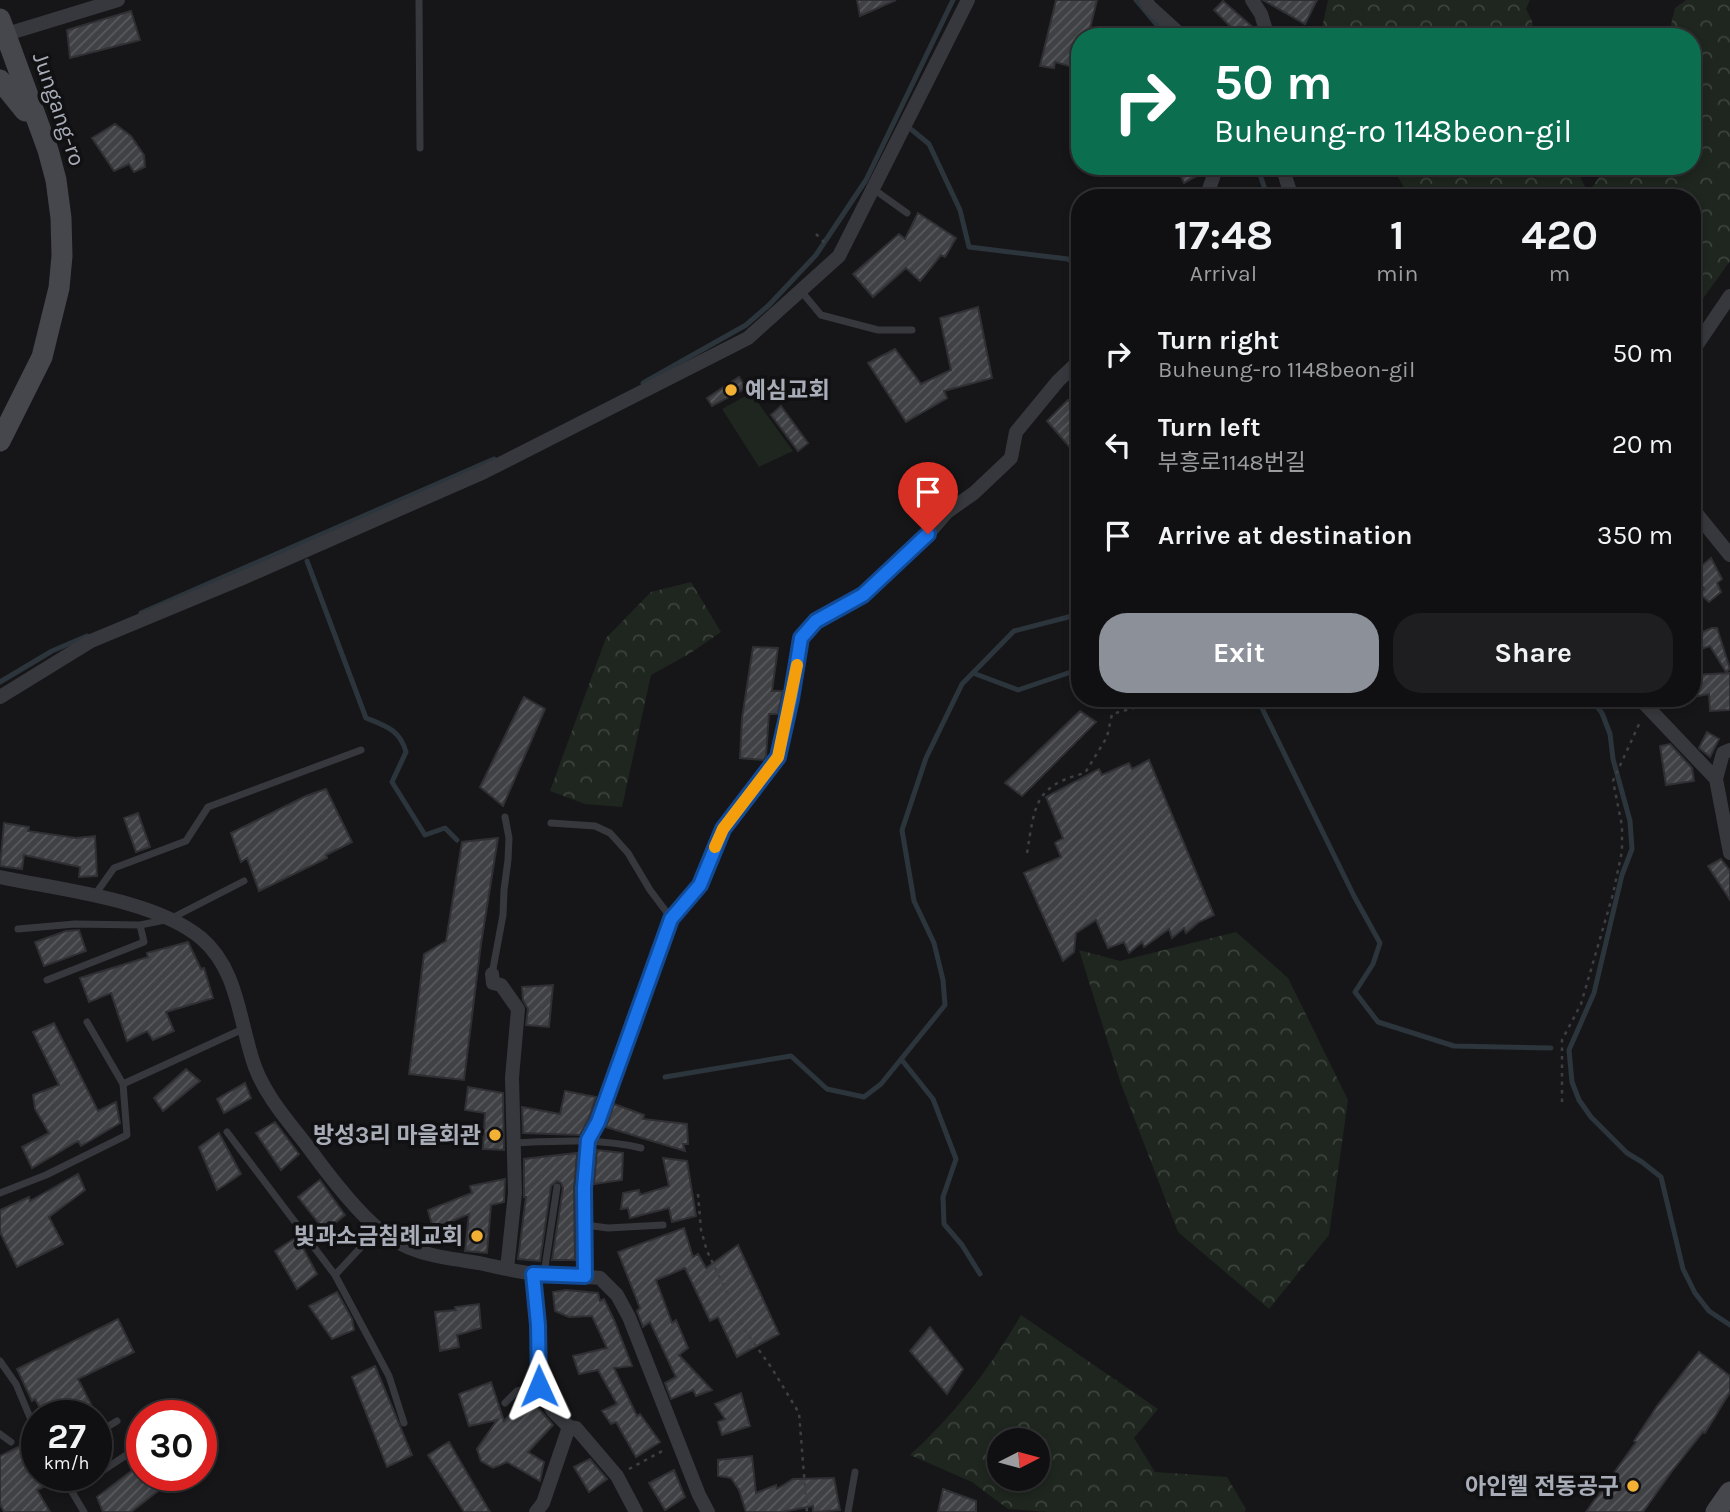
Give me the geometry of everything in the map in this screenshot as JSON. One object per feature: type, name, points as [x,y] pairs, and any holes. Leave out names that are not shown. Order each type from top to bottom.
[{"type":"main road","name":"Jungang-ro","points":[[1,437],[42,357],[59,288],[61,218],[56,180],[48,150],[2,30]]},
{"type":"main road","points":[[0,80],[20,102],[48,150]]},
{"type":"main road","points":[[1716,1512],[1730,1492]]},
{"type":"street","name":"Jungang-ro","points":[[2,30],[118,0]]},
{"type":"street","points":[[0,697],[91,641],[245,578],[484,472],[748,338],[839,256],[968,0]]},
{"type":"street","points":[[1146,0],[1173,28]]},
{"type":"street","points":[[1252,0],[1261,14],[1265,28]]},
{"type":"street","points":[[1701,339],[1730,296]]},
{"type":"street","points":[[585,1276],[584,1188],[588,1140],[598,1122],[671,919],[700,885],[723,829],[778,757],[801,638],[816,621],[863,595],[928,534],[947,512],[974,492],[1011,458],[1016,432],[1071,369]]},
{"type":"street","points":[[1701,519],[1730,555]]},
{"type":"street","points":[[1648,707],[1716,779]]},
{"type":"street","points":[[1730,750],[1723,753],[1716,779],[1730,853]]},
{"type":"street","points":[[0,877],[136,906],[170,919],[201,938],[224,962],[230,975],[243,1029],[266,1091],[319,1162],[377,1229],[420,1254],[449,1261],[539,1275],[600,1278],[617,1295],[643,1350],[678,1443],[708,1512]]},
{"type":"street","points":[[489,979],[501,985],[518,1009],[512,1078],[515,1193],[507,1269]]},
{"type":"street","points":[[539,1275],[539,1386],[554,1411],[569,1427],[576,1427],[617,1476],[636,1512]]},
{"type":"street","points":[[536,1512],[543,1503],[569,1427]]},
{"type":"lane","points":[[419,0],[420,148]]},
{"type":"lane","points":[[872,188],[907,213]]},
{"type":"lane","points":[[800,290],[821,315],[878,330],[912,330]]},
{"type":"lane","points":[[94,897],[114,868],[186,841],[208,807],[361,750]]},
{"type":"lane","points":[[489,979],[503,915],[509,860],[505,817]]},
{"type":"lane","points":[[551,823],[595,826],[610,833],[628,853],[671,919]]},
{"type":"lane","points":[[18,929],[75,924],[140,925],[170,919],[244,881]]},
{"type":"lane","points":[[47,980],[144,942],[140,925]]},
{"type":"lane","points":[[0,1193],[46,1175],[127,1135],[123,1084],[88,1022]]},
{"type":"lane","points":[[123,1084],[243,1029]]},
{"type":"lane","points":[[227,1132],[335,1275],[389,1376],[404,1423]]},
{"type":"lane","points":[[513,1143],[588,1140],[641,1148]]},
{"type":"lane","points":[[539,1275],[557,1186]]},
{"type":"lane","points":[[584,1225],[608,1228],[663,1224]]},
{"type":"lane","points":[[335,1275],[377,1229]]},
{"type":"lane","points":[[0,1361],[16,1384],[23,1400]]},
{"type":"lane","points":[[505,1403],[517,1391],[539,1386]]},
{"type":"lane","points":[[112,1424],[117,1421]]},
{"type":"lane","points":[[0,1434],[11,1442]]},
{"type":"lane","points":[[848,1512],[855,1472]]},
{"type":"lane","points":[[72,1492],[82,1511]]},
{"type":"path","points":[[816,234],[830,248]]},
{"type":"path","points":[[1027,853],[1032,821],[1043,792],[1067,778],[1085,773],[1107,737],[1112,714],[1137,707]]},
{"type":"path","points":[[1562,1102],[1562,1040],[1581,1004],[1613,894],[1622,851],[1622,826],[1613,781],[1623,761],[1641,707]]},
{"type":"path","points":[[698,1194],[701,1230],[707,1251],[746,1332],[799,1413],[807,1512]]},
{"type":"path","points":[[617,1476],[678,1443]]},
{"type":"green space","points":[[1328,0],[1530,0],[1526,9],[1533,28],[1322,28]]},
{"type":"green space","points":[[1686,0],[1730,0],[1730,261],[1701,301],[1701,189],[1591,189],[1601,175],[1701,175],[1701,28],[1670,28],[1675,8]]},
{"type":"green space","points":[[1397,175],[1579,175],[1586,189],[1405,189]]},
{"type":"green space","points":[[751,393],[793,451],[759,467],[722,409]]},
{"type":"green space","points":[[691,582],[721,632],[651,675],[622,807],[585,804],[550,791],[606,638],[651,592]]},
{"type":"green space","points":[[1236,932],[1288,978],[1348,1100],[1329,1235],[1269,1309],[1178,1232],[1121,1084],[1079,950],[1120,961]]},
{"type":"green space","points":[[1021,1315],[1158,1409],[1134,1438],[1155,1472],[1227,1477],[1246,1509],[1245,1512],[1047,1512],[1008,1509],[972,1482],[910,1455],[957,1407],[984,1372]]},
{"type":"building","points":[[857,0],[896,0],[860,16]]},
{"type":"building","points":[[1056,0],[1097,0],[1090,28],[1071,28],[1071,66],[1055,62],[1054,68],[1040,66]]},
{"type":"building","points":[[1263,0],[1317,0],[1305,24]]},
{"type":"building","points":[[1223,1],[1254,28],[1232,28],[1214,10]]},
{"type":"building","points":[[131,11],[140,40],[70,58],[67,30]]},
{"type":"building","points":[[115,124],[131,136],[144,155],[145,167],[134,172],[129,164],[114,171],[92,138]]},
{"type":"building","points":[[1180,175],[1198,175],[1184,183]]},
{"type":"building","points":[[918,213],[956,238],[945,257],[941,255],[920,281],[906,268],[873,297],[853,274],[899,234],[905,239]]},
{"type":"building","points":[[978,307],[992,378],[944,391],[947,398],[906,422],[868,363],[895,349],[921,384],[951,370],[940,318]]},
{"type":"building","name":"예심교회","points":[[739,377],[746,388],[712,406],[707,398]]},
{"type":"building","points":[[1068,400],[1071,403],[1071,449],[1047,421]]},
{"type":"building","points":[[781,406],[808,443],[798,451],[771,415]]},
{"type":"building","points":[[1711,558],[1722,579],[1717,583],[1721,592],[1709,602],[1701,595],[1704,589],[1701,585],[1701,566]]},
{"type":"building","points":[[1717,628],[1730,669],[1726,672],[1710,646],[1701,649],[1701,632]]},
{"type":"building","points":[[753,647],[778,648],[772,691],[783,691],[778,714],[769,714],[766,756],[763,760],[740,758],[742,718]]},
{"type":"building","points":[[1730,673],[1730,710],[1710,711],[1709,694],[1701,696],[1701,675]]},
{"type":"building","points":[[524,697],[545,709],[503,806],[480,787]]},
{"type":"building","points":[[1080,711],[1096,722],[1022,796],[1005,783]]},
{"type":"building","points":[[1707,732],[1719,739],[1710,757],[1699,748]]},
{"type":"building","points":[[1670,744],[1692,768],[1694,781],[1666,785],[1660,746]]},
{"type":"building","points":[[1149,760],[1214,915],[1199,922],[1186,933],[1184,928],[1172,938],[1169,929],[1144,947],[1142,942],[1129,953],[1124,942],[1108,948],[1096,920],[1076,933],[1074,952],[1063,961],[1024,873],[1061,857],[1055,843],[1063,838],[1046,797],[1099,769],[1102,775],[1129,763],[1132,769]]},
{"type":"building","points":[[326,789],[352,842],[326,855],[327,858],[259,891],[247,858],[241,862],[231,833]]},
{"type":"building","points":[[138,813],[150,847],[136,852],[124,818]]},
{"type":"building","points":[[4,823],[29,827],[28,831],[76,838],[95,836],[97,876],[79,877],[80,867],[24,855],[22,869],[0,866]]},
{"type":"building","points":[[498,838],[464,1080],[409,1074],[424,954],[446,941],[462,842]]},
{"type":"building","points":[[1721,859],[1730,871],[1730,900],[1708,866]]},
{"type":"building","points":[[79,930],[86,951],[44,966],[35,942],[66,931]]},
{"type":"building","points":[[188,942],[201,969],[204,968],[213,998],[166,1012],[174,1031],[153,1040],[147,1031],[127,1041],[111,993],[89,1002],[80,978],[148,957],[147,953]]},
{"type":"building","points":[[553,985],[549,1027],[526,1025],[528,1009],[523,1000],[522,987]]},
{"type":"building","points":[[54,1023],[98,1111],[116,1102],[120,1123],[81,1146],[78,1141],[32,1168],[22,1147],[49,1133],[35,1109],[33,1095],[59,1085],[33,1032]]},
{"type":"building","points":[[186,1069],[200,1081],[163,1111],[154,1098]]},
{"type":"building","points":[[245,1083],[251,1098],[224,1113],[217,1099]]},
{"type":"building","points":[[468,1087],[503,1093],[504,1150],[483,1149],[485,1113],[465,1110]]},
{"type":"building","points":[[565,1091],[596,1097],[580,1135],[523,1133],[522,1107],[560,1114]]},
{"type":"building","points":[[614,1104],[644,1115],[643,1119],[687,1124],[688,1144],[683,1144],[685,1151],[606,1127]]},
{"type":"building","points":[[275,1122],[299,1154],[281,1170],[256,1133]]},
{"type":"building","points":[[219,1133],[241,1174],[217,1190],[199,1147]]},
{"type":"building","points":[[597,1150],[623,1153],[622,1180],[594,1184]]},
{"type":"building","points":[[577,1153],[574,1188],[575,1260],[552,1260],[563,1188],[557,1181],[551,1186],[540,1261],[518,1259],[526,1197],[524,1159]]},
{"type":"building","points":[[663,1158],[687,1161],[696,1216],[672,1222],[669,1208],[630,1218],[628,1208],[621,1209],[623,1193],[639,1190],[640,1195],[669,1186]]},
{"type":"building","points":[[78,1174],[85,1190],[49,1217],[63,1244],[17,1267],[0,1232],[0,1210],[29,1197],[30,1201]]},
{"type":"building","points":[[505,1179],[504,1202],[491,1205],[487,1253],[465,1251],[469,1214],[433,1229],[428,1210],[472,1193],[470,1186]]},
{"type":"building","points":[[320,1180],[345,1215],[325,1231],[298,1197]]},
{"type":"building","points":[[684,1228],[693,1257],[698,1254],[706,1268],[738,1245],[779,1334],[737,1357],[718,1317],[710,1321],[685,1268],[656,1280],[672,1323],[676,1320],[688,1348],[679,1355],[712,1390],[696,1396],[693,1390],[671,1399],[665,1383],[676,1377],[650,1322],[643,1327],[637,1311],[640,1308],[618,1252]]},
{"type":"building","points":[[297,1237],[317,1274],[297,1289],[275,1251]]},
{"type":"building","points":[[566,1290],[598,1293],[600,1301],[604,1299],[614,1320],[632,1366],[614,1368],[637,1416],[640,1414],[660,1442],[636,1457],[616,1422],[611,1424],[602,1411],[617,1404],[598,1370],[579,1374],[573,1356],[607,1348],[592,1316],[569,1317],[555,1311],[553,1292]]},
{"type":"building","points":[[337,1292],[352,1319],[354,1330],[332,1339],[309,1306]]},
{"type":"building","points":[[479,1304],[481,1328],[457,1335],[459,1347],[440,1351],[435,1312]]},
{"type":"building","points":[[118,1319],[134,1352],[78,1379],[89,1400],[32,1400],[17,1369]]},
{"type":"building","points":[[930,1327],[963,1369],[947,1394],[910,1351]]},
{"type":"building","points":[[1699,1352],[1730,1376],[1730,1392],[1705,1433],[1703,1432],[1672,1471],[1643,1512],[1586,1512],[1636,1442],[1634,1441],[1657,1406]]},
{"type":"building","points":[[375,1366],[412,1455],[387,1467],[352,1377]]},
{"type":"building","points":[[491,1382],[504,1421],[528,1396],[553,1425],[528,1452],[544,1462],[540,1481],[507,1462],[493,1468],[481,1461],[477,1449],[497,1420],[469,1426],[459,1394]]},
{"type":"building","points":[[741,1393],[750,1426],[722,1435],[718,1422],[725,1419],[715,1404]]},
{"type":"building","points":[[449,1442],[490,1512],[464,1512],[428,1455]]},
{"type":"building","points":[[21,1446],[21,1491],[38,1491],[50,1512],[4,1512],[0,1504],[0,1456]]},
{"type":"building","points":[[752,1456],[756,1493],[776,1485],[777,1489],[793,1479],[834,1478],[840,1510],[813,1512],[813,1506],[782,1512],[746,1512],[739,1490],[731,1478],[718,1476],[718,1460]]},
{"type":"building","points":[[590,1459],[607,1479],[589,1492],[574,1467]]},
{"type":"building","points":[[674,1470],[685,1497],[665,1510],[649,1483]]},
{"type":"building","points":[[126,1475],[126,1491],[158,1491],[131,1512],[103,1512],[97,1497],[105,1491],[112,1491],[112,1486]]},
{"type":"building","points":[[943,1489],[976,1501],[976,1512],[938,1512]]},
{"type":"waterway","points":[[643,383],[746,325],[769,305],[816,255],[866,180],[953,0]]},
{"type":"waterway","points":[[1136,0],[1159,28]]},
{"type":"waterway","points":[[912,130],[929,144],[960,210],[969,247],[1071,261]]},
{"type":"waterway","points":[[1260,175],[1265,189]]},
{"type":"waterway","points":[[141,613],[494,459]]},
{"type":"waterway","points":[[307,561],[366,718],[396,734],[406,752],[392,782],[425,835],[445,828],[457,840]]},
{"type":"waterway","points":[[665,1077],[791,1056],[827,1089],[864,1097],[881,1084],[945,1005],[943,980],[934,943],[914,901],[902,830],[926,758],[962,684],[1014,631],[1071,616]]},
{"type":"waterway","points":[[0,682],[52,651],[87,636]]},
{"type":"waterway","points":[[973,673],[1018,690],[1071,672]]},
{"type":"waterway","points":[[1261,707],[1354,896],[1380,943],[1373,964],[1355,992],[1378,1022],[1454,1046],[1551,1048]]},
{"type":"waterway","points":[[1597,707],[1610,734],[1613,759],[1630,821],[1632,849],[1622,875],[1594,993],[1569,1050],[1572,1082],[1579,1100],[1591,1117],[1627,1153],[1661,1177],[1683,1269],[1695,1293],[1709,1311],[1730,1325]]},
{"type":"waterway","points":[[901,1059],[933,1099],[956,1159],[943,1197],[944,1224],[962,1245],[980,1274]]},
{"type":"slow traffic","points":[[715,847],[723,829],[778,757],[797,665]]},
{"type":"place","name":"예심교회","points":[[731,390]]},
{"type":"place","name":"방성3리 마을회관","points":[[495,1135]]},
{"type":"place","name":"빛과소금침례교회","points":[[477,1236]]},
{"type":"place","name":"아인헬 전동공구","points":[[1633,1486]]},
{"type":"route","points":[[539,1386],[538,1325],[533,1274],[585,1276],[584,1188],[588,1140],[598,1122],[671,919],[700,885],[723,829],[778,757],[801,638],[816,621],[863,595],[928,534]]}]
